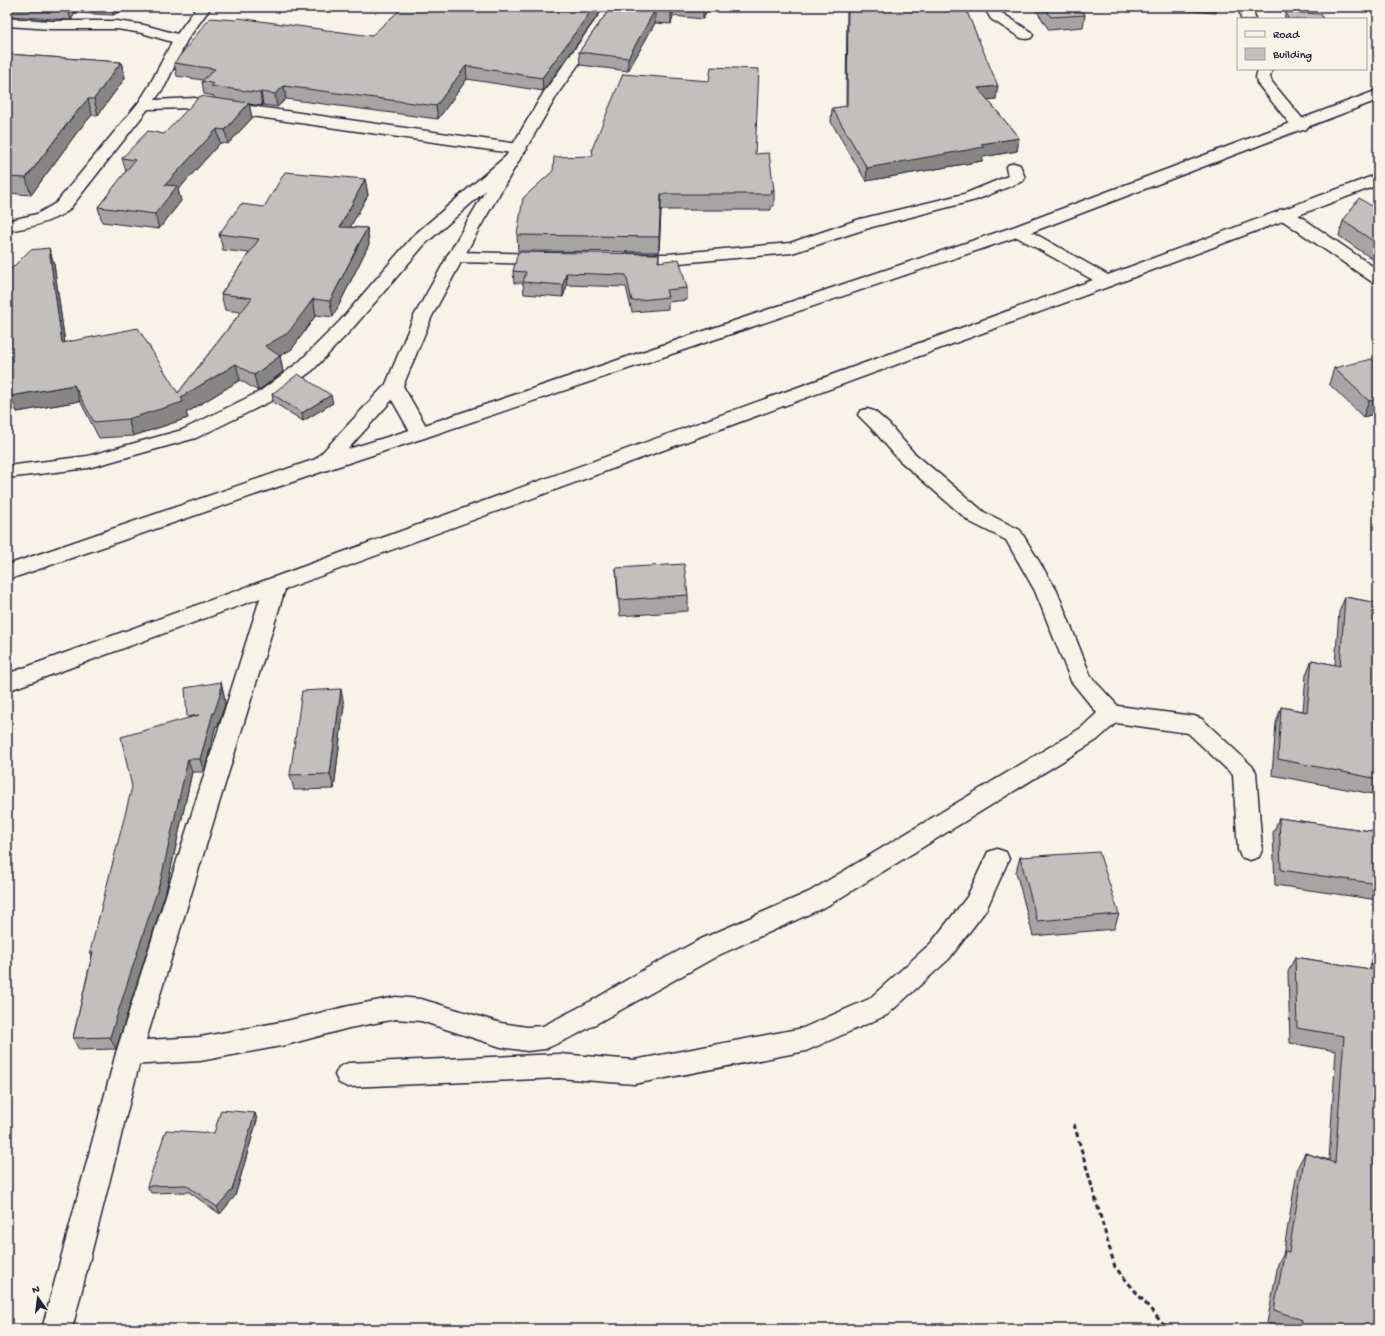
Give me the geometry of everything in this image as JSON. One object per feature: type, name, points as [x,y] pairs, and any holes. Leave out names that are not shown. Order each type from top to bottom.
[{"type":"main road","points":[[7,226],[38,220],[52,214],[62,207],[144,105],[157,86],[180,40],[204,7]]},
{"type":"main road","points":[[323,464],[394,386],[423,316],[455,257],[552,92],[612,7]]},
{"type":"main road","points":[[991,7],[996,16],[1026,35]]},
{"type":"main road","points":[[1246,7],[1248,18]]},
{"type":"main road","points":[[7,22],[51,25],[117,24],[144,29],[180,40]]},
{"type":"main road","points":[[1265,70],[1263,77],[1265,83],[1300,126]]},
{"type":"main road","points":[[157,86],[194,103]]},
{"type":"main road","points":[[7,573],[323,464],[420,433],[1019,231],[1300,126],[1378,95]]},
{"type":"main road","points":[[144,105],[194,103],[515,155]]},
{"type":"main road","points":[[7,484],[189,434],[266,396],[306,366],[346,325],[419,240],[515,155]]},
{"type":"main road","points":[[615,259],[668,259],[792,248],[866,223],[970,197],[1017,178],[1014,168]]},
{"type":"main road","points":[[7,684],[1106,282],[1378,179]]},
{"type":"main road","points":[[1285,214],[1378,278]]},
{"type":"main road","points":[[1019,231],[1106,282]]},
{"type":"main road","points":[[455,257],[562,259]]},
{"type":"main road","points":[[394,386],[420,433]]},
{"type":"main road","points":[[867,415],[882,428],[906,456],[977,517],[1013,535],[1046,591],[1082,681],[1111,714],[1194,725],[1244,772],[1250,850]]},
{"type":"main road","points":[[7,472],[88,462],[118,453],[188,418]]},
{"type":"main road","points":[[57,1329],[129,1054],[275,586]]},
{"type":"main road","points":[[129,1054],[200,1049],[286,1033],[349,1017],[396,1008],[421,1010],[501,1035],[527,1039],[545,1037],[598,1011],[654,977],[710,947],[818,898],[1089,734],[1111,714]]},
{"type":"main road","points":[[348,1075],[559,1066],[634,1072],[806,1039],[878,1008],[940,951],[977,903],[996,859]]},
{"type":"path","points":[[1074,1124],[1115,1267],[1167,1329]]},
{"type":"building","points":[[403,7],[594,7],[542,78],[466,66],[436,106],[284,86],[275,94],[211,86],[214,84],[202,81],[215,69],[174,63],[210,18],[236,20],[238,18],[371,36]]},
{"type":"building","points":[[611,7],[672,7],[671,11],[655,10],[628,58],[579,52]]},
{"type":"building","points":[[848,7],[965,7],[998,86],[978,88],[1019,138],[981,144],[984,147],[867,168],[832,108],[847,106]]},
{"type":"building","points":[[1044,7],[1080,7],[1085,15],[1051,17]]},
{"type":"building","points":[[1286,12],[1321,14],[1323,18],[1288,18]]},
{"type":"building","points":[[7,54],[121,62],[94,99],[88,99],[74,115],[26,178],[7,177]]},
{"type":"building","points":[[711,67],[759,69],[755,154],[769,153],[774,190],[771,190],[772,194],[661,194],[659,237],[517,235],[523,198],[553,171],[554,157],[593,156],[592,149],[623,74],[709,81]]},
{"type":"building","points":[[200,96],[249,103],[225,130],[217,129],[165,185],[177,186],[155,214],[98,207],[135,160],[122,158],[148,131],[164,134]]},
{"type":"building","points":[[285,172],[365,179],[340,227],[367,228],[330,301],[313,299],[288,333],[265,346],[280,356],[254,375],[236,364],[181,397],[183,402],[128,419],[94,422],[74,385],[11,396],[10,370],[7,370],[7,273],[30,250],[49,248],[62,343],[138,328],[178,393],[252,298],[221,294],[259,239],[219,234],[241,204],[264,207]]},
{"type":"building","points":[[1359,198],[1378,210],[1378,244],[1343,221]]},
{"type":"building","points":[[518,252],[659,254],[658,262],[679,259],[687,288],[666,290],[668,297],[632,301],[626,275],[566,273],[563,285],[523,282],[526,272],[513,271]]},
{"type":"building","points":[[1372,359],[1378,364],[1378,399],[1369,401],[1334,368]]},
{"type":"building","points":[[298,374],[331,395],[302,413],[272,394]]},
{"type":"building","points":[[684,564],[688,595],[619,600],[616,568]]},
{"type":"building","points":[[1345,597],[1378,603],[1378,779],[1278,759],[1281,707],[1307,712],[1312,660],[1340,666]]},
{"type":"building","points":[[221,682],[221,692],[213,713],[200,759],[188,759],[161,879],[110,1037],[73,1038],[93,952],[90,952],[132,787],[121,737],[199,715],[187,717],[185,688]]},
{"type":"building","points":[[341,689],[330,774],[290,775],[302,691]]},
{"type":"building","points":[[1279,818],[1378,832],[1378,884],[1281,870]]},
{"type":"building","points":[[1099,852],[1119,914],[1037,921],[1020,857]]},
{"type":"building","points":[[1378,953],[1378,1329],[1299,1329],[1302,1320],[1274,1310],[1285,1251],[1289,1252],[1305,1153],[1335,1163],[1344,1036],[1297,1028],[1295,957],[1376,970]]},
{"type":"building","points":[[221,1110],[255,1113],[232,1190],[217,1207],[186,1185],[147,1186],[166,1130],[214,1133]]}]
